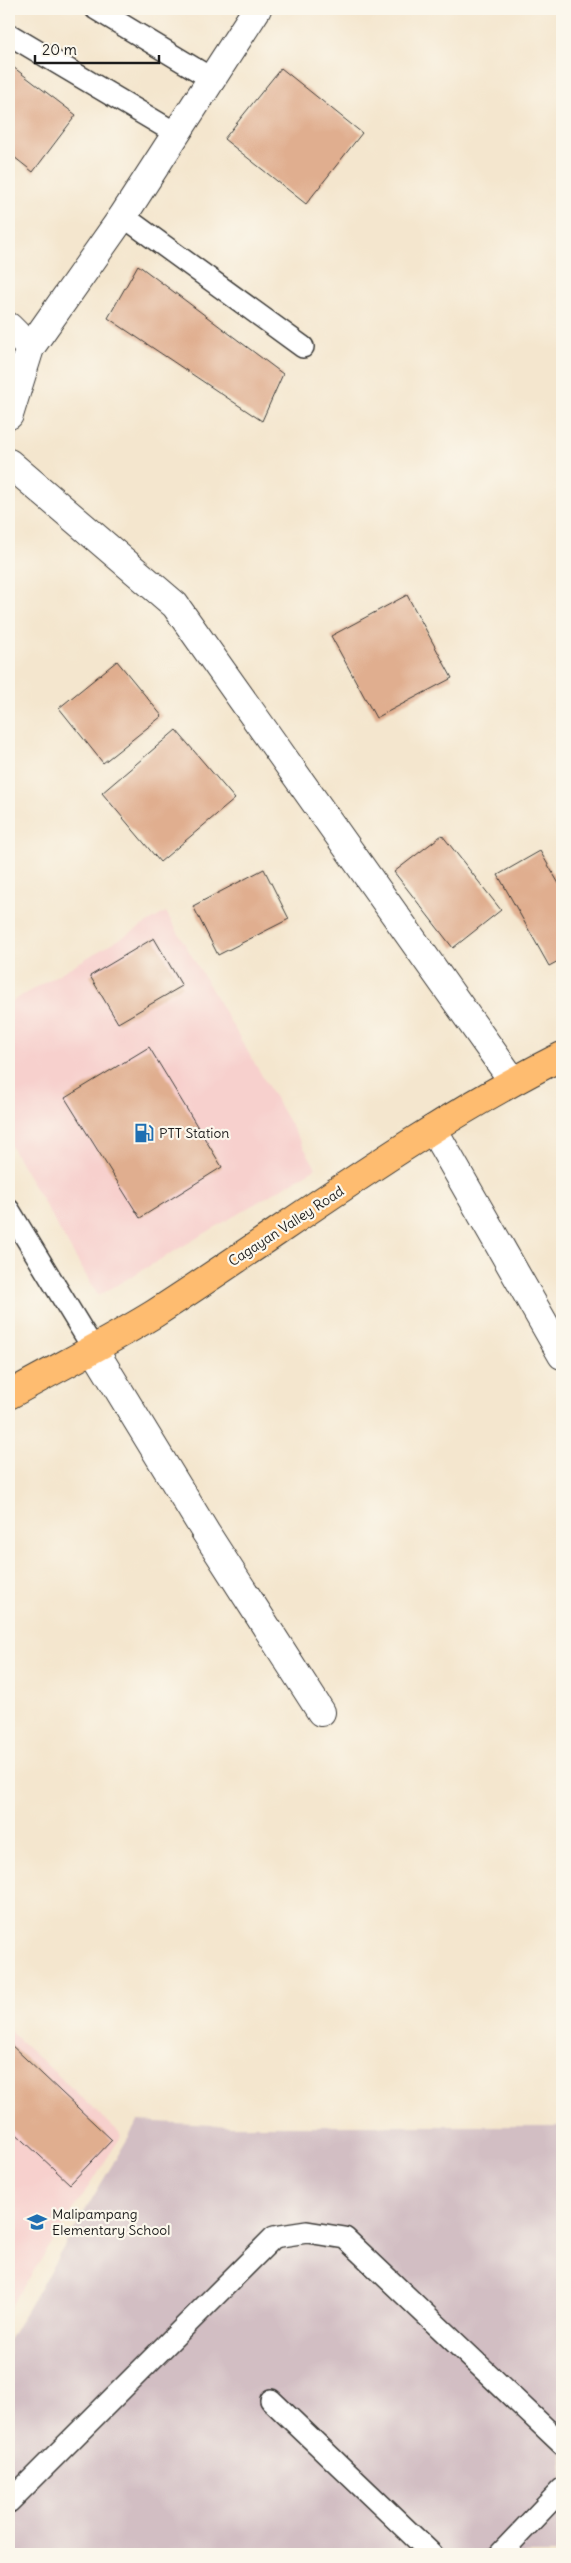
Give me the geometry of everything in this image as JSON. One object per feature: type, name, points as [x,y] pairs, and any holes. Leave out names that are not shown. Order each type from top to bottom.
[{"type":"highway","name":"Cagayan Valley Road","points":[[9,1395],[152,1314],[433,1129],[513,1080],[562,1056]]},
{"type":"street","points":[[9,415],[30,348],[123,216],[257,9]]},
{"type":"street","points":[[9,327],[30,348]]},
{"type":"street","points":[[9,463],[175,605],[513,1080]]},
{"type":"street","points":[[433,1129],[562,1355]]},
{"type":"street","points":[[93,1348],[206,1532],[321,1712]]},
{"type":"lane","points":[[96,9],[212,79]]},
{"type":"lane","points":[[10,35],[177,134]]},
{"type":"lane","points":[[123,216],[303,347]]},
{"type":"lane","points":[[9,1210],[93,1348]]},
{"type":"lane","points":[[9,2502],[274,2236],[307,2232],[344,2238],[562,2444]]},
{"type":"lane","points":[[271,2400],[424,2552]]},
{"type":"lane","points":[[500,2554],[562,2489]]},
{"type":"shaded area","points":[[166,912],[316,1168],[98,1296],[9,1143],[9,1003]]},
{"type":"shaded area","name":"Malipampang Elementary School","points":[[9,2030],[122,2135],[9,2309]]},
{"type":"shaded area","points":[[138,2121],[231,2126],[561,2126],[562,2554],[9,2554],[9,2340]]},
{"type":"building","points":[[9,64],[76,115],[33,172],[9,153]]},
{"type":"building","points":[[281,68],[362,133],[306,204],[224,139]]},
{"type":"building","points":[[138,265],[283,374],[262,421],[108,318]]},
{"type":"building","points":[[407,595],[452,678],[376,718],[331,636]]},
{"type":"building","points":[[117,661],[162,716],[103,763],[59,708]]},
{"type":"building","points":[[176,730],[235,799],[160,862],[102,793]]},
{"type":"building","points":[[442,835],[501,910],[453,948],[394,872]]},
{"type":"building","points":[[540,851],[562,889],[562,959],[549,966],[498,875]]},
{"type":"building","points":[[264,869],[289,919],[218,955],[193,906]]},
{"type":"building","points":[[154,938],[182,986],[118,1023],[90,976]]},
{"type":"building","name":"PTT Station","points":[[149,1047],[222,1167],[140,1218],[65,1098]]},
{"type":"building","points":[[9,2043],[112,2140],[70,2184],[9,2127]]},
{"type":"place","name":"PTT Station","points":[[144,1133]]},
{"type":"place","name":"Malipampang Elementary School","points":[[37,2222]]}]
